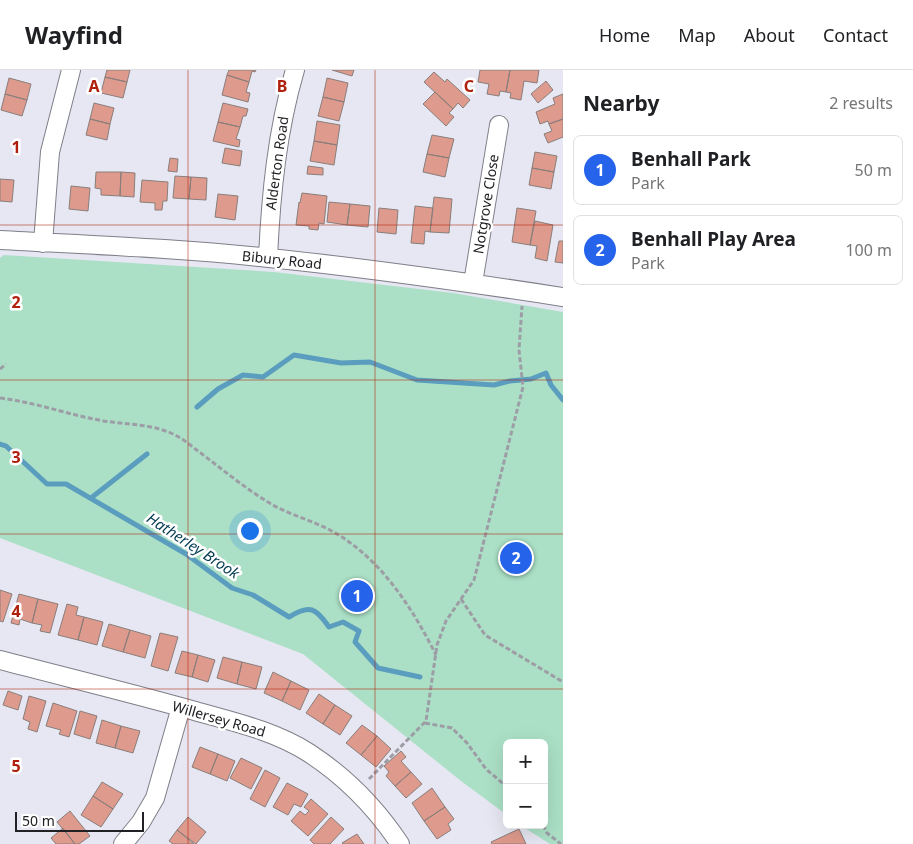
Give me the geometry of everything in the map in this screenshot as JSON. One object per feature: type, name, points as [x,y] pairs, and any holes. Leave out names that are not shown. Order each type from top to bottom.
[{"type":"street","points":[[43,242],[50,152],[71,70]]},
{"type":"street","name":"Alderton Road","points":[[268,257],[274,170],[294,70]]},
{"type":"street","name":"Notgrove Close","points":[[473,283],[499,125]]},
{"type":"street","name":"Bibury Road","points":[[0,240],[152,248],[268,257],[473,283],[563,297]]},
{"type":"street","name":"Willersey Road","points":[[0,660],[181,707],[260,730],[293,744],[326,764],[357,791],[381,818],[400,844]]},
{"type":"street","points":[[123,844],[141,822],[154,798],[181,707]]},
{"type":"path","points":[[357,791],[426,721],[437,645],[446,621],[474,580],[523,387],[520,350],[524,291]]},
{"type":"path","points":[[0,369],[6,364]]},
{"type":"path","points":[[0,398],[100,420],[147,425],[175,434],[257,495],[274,505],[330,530],[369,558],[384,574],[411,612],[436,655]]},
{"type":"path","points":[[461,599],[485,635],[563,682]]},
{"type":"path","points":[[424,722],[452,728],[486,769],[504,784]]},
{"type":"path","points":[[545,829],[547,833],[561,844]]},
{"type":"green space","points":[[4,255],[274,272],[453,293],[563,312],[563,844],[550,844],[526,829],[548,829],[548,739],[503,739],[503,812],[461,781],[303,654],[0,538],[0,258]]},
{"type":"building","points":[[107,70],[130,70],[127,82],[105,77]]},
{"type":"building","points":[[229,70],[256,70],[255,72],[252,71],[249,82],[227,75]]},
{"type":"building","points":[[332,70],[354,70],[352,76]]},
{"type":"building","points":[[480,70],[510,70],[506,92],[500,91],[499,96],[487,94],[489,84],[478,82]]},
{"type":"building","points":[[510,70],[539,70],[537,83],[524,81],[521,100],[510,98],[511,93],[506,92]]},
{"type":"building","points":[[434,72],[445,82],[447,79],[470,100],[463,108],[458,103],[453,109],[424,82]]},
{"type":"building","points":[[227,75],[249,82],[246,92],[250,93],[248,102],[222,95]]},
{"type":"building","points":[[105,77],[127,82],[123,98],[101,93]]},
{"type":"building","points":[[9,78],[31,84],[27,100],[5,94]]},
{"type":"building","points":[[327,78],[348,83],[344,102],[323,97]]},
{"type":"building","points":[[546,81],[553,90],[538,103],[531,94]]},
{"type":"building","points":[[435,92],[453,109],[449,113],[454,117],[446,126],[423,104]]},
{"type":"building","points":[[5,94],[27,100],[22,116],[1,110]]},
{"type":"building","points":[[563,94],[563,119],[549,124],[548,121],[540,124],[536,112],[555,104],[553,98]]},
{"type":"building","points":[[323,97],[344,102],[339,121],[318,116]]},
{"type":"building","points":[[94,103],[114,108],[110,124],[90,119]]},
{"type":"building","points":[[223,103],[248,109],[246,116],[243,116],[240,127],[218,122]]},
{"type":"building","points":[[90,119],[110,124],[107,140],[86,135]]},
{"type":"building","points":[[563,119],[563,137],[548,143],[544,134],[552,131],[549,124]]},
{"type":"building","points":[[317,121],[340,125],[337,145],[314,141]]},
{"type":"building","points":[[218,122],[240,127],[236,139],[240,140],[239,147],[213,141]]},
{"type":"building","points":[[432,135],[454,139],[449,158],[427,154]]},
{"type":"building","points":[[314,141],[337,145],[334,165],[310,161]]},
{"type":"building","points":[[225,148],[242,151],[240,166],[222,163]]},
{"type":"building","points":[[535,152],[557,156],[554,172],[532,168]]},
{"type":"building","points":[[427,154],[449,158],[445,177],[423,172]]},
{"type":"building","points":[[170,158],[178,159],[177,172],[168,171]]},
{"type":"building","points":[[308,166],[323,168],[323,175],[307,174]]},
{"type":"building","points":[[532,168],[554,172],[551,189],[529,185]]},
{"type":"building","points":[[96,172],[121,172],[120,196],[101,195],[101,189],[95,188]]},
{"type":"building","points":[[121,172],[135,173],[134,197],[120,196]]},
{"type":"building","points":[[175,176],[191,177],[189,199],[173,198]]},
{"type":"building","points":[[191,177],[207,178],[206,200],[189,199]]},
{"type":"building","points":[[0,179],[14,180],[12,202],[0,201]]},
{"type":"building","points":[[142,180],[168,182],[167,201],[163,201],[162,210],[155,210],[155,203],[140,202]]},
{"type":"building","points":[[71,186],[90,188],[88,211],[69,209]]},
{"type":"building","points":[[302,193],[327,196],[324,224],[319,223],[318,230],[309,229],[309,226],[296,225]]},
{"type":"building","points":[[218,194],[238,196],[235,220],[215,217]]},
{"type":"building","points":[[434,197],[452,199],[449,233],[430,232]]},
{"type":"building","points":[[329,202],[350,204],[347,225],[327,222]]},
{"type":"building","points":[[350,204],[370,206],[368,227],[347,225]]},
{"type":"building","points":[[415,206],[433,208],[430,232],[425,231],[424,244],[411,243]]},
{"type":"building","points":[[379,208],[398,210],[396,234],[377,232]]},
{"type":"building","points":[[517,208],[536,211],[530,245],[512,242]]},
{"type":"building","points":[[535,221],[553,225],[547,261],[535,258],[537,246],[530,245]]},
{"type":"building","points":[[559,241],[563,241],[563,263],[555,262]]},
{"type":"building","points":[[0,590],[12,594],[3,622],[0,621]]},
{"type":"building","points":[[19,594],[38,599],[32,623],[20,619],[19,625],[11,623]]},
{"type":"building","points":[[38,599],[58,604],[50,633],[40,631],[42,625],[32,623]]},
{"type":"building","points":[[67,604],[78,607],[76,615],[84,617],[78,640],[58,635]]},
{"type":"building","points":[[84,617],[103,622],[97,645],[78,640]]},
{"type":"building","points":[[109,624],[130,630],[123,652],[102,646]]},
{"type":"building","points":[[130,630],[151,636],[145,658],[123,652]]},
{"type":"building","points":[[160,633],[178,637],[168,671],[151,666]]},
{"type":"building","points":[[182,651],[198,655],[192,677],[175,673]]},
{"type":"building","points":[[198,655],[215,660],[208,682],[192,677]]},
{"type":"building","points":[[223,657],[242,662],[237,684],[217,678]]},
{"type":"building","points":[[242,662],[262,667],[256,689],[237,684]]},
{"type":"building","points":[[273,672],[291,681],[282,701],[264,693]]},
{"type":"building","points":[[291,681],[309,690],[300,710],[282,701]]},
{"type":"building","points":[[8,691],[22,696],[18,710],[3,705]]},
{"type":"building","points":[[319,694],[335,705],[323,724],[306,713]]},
{"type":"building","points":[[29,696],[46,701],[37,732],[28,729],[30,722],[23,719]]},
{"type":"building","points":[[53,703],[77,711],[69,737],[59,734],[61,730],[46,726]]},
{"type":"building","points":[[335,705],[352,716],[340,735],[323,724]]},
{"type":"building","points":[[80,711],[97,716],[90,739],[74,734]]},
{"type":"building","points":[[102,720],[121,726],[115,748],[96,743]]},
{"type":"building","points":[[362,725],[377,736],[361,755],[346,743]]},
{"type":"building","points":[[121,726],[140,731],[133,753],[115,748]]},
{"type":"building","points":[[377,736],[391,749],[376,767],[361,755]]},
{"type":"building","points":[[200,747],[218,754],[210,774],[192,767]]},
{"type":"building","points":[[401,751],[406,757],[401,761],[411,772],[395,786],[386,776],[389,772],[384,766]]},
{"type":"building","points":[[218,754],[235,761],[227,781],[210,774]]},
{"type":"building","points":[[241,758],[262,768],[251,789],[230,778]]},
{"type":"building","points":[[265,770],[280,778],[265,807],[250,799]]},
{"type":"building","points":[[411,772],[422,784],[406,798],[395,786]]},
{"type":"building","points":[[102,782],[123,794],[113,809],[93,796]]},
{"type":"building","points":[[287,783],[308,794],[301,807],[294,804],[288,815],[273,807]]},
{"type":"building","points":[[432,788],[445,807],[424,821],[412,803]]},
{"type":"building","points":[[93,796],[113,809],[101,827],[81,815]]},
{"type":"building","points":[[311,799],[328,814],[308,836],[291,821],[300,811],[305,815],[309,811],[304,807]]},
{"type":"building","points":[[445,807],[454,819],[448,824],[451,830],[437,839],[424,821]]},
{"type":"building","points":[[70,811],[90,836],[79,844],[75,844],[57,822]]},
{"type":"building","points":[[188,817],[206,832],[196,844],[177,830]]},
{"type":"building","points":[[331,817],[344,829],[330,844],[314,844],[310,840]]},
{"type":"building","points":[[63,828],[75,844],[56,844],[51,838]]},
{"type":"building","points":[[519,829],[526,844],[492,844],[491,842]]},
{"type":"building","points":[[177,830],[194,844],[173,844],[169,841]]},
{"type":"building","points":[[357,834],[364,844],[342,843]]},
{"type":"waterway","name":"Hatherley Brook","points":[[197,407],[218,389],[243,375],[263,377],[294,355],[341,363],[370,362],[417,380],[494,385],[531,379],[546,373],[551,385],[563,400]]},
{"type":"waterway","name":"Hatherley Brook","points":[[0,444],[6,446],[47,484],[66,484],[186,554],[232,588],[253,595],[289,617],[307,609],[316,612],[329,627],[343,622],[359,631],[355,642],[378,668],[420,677]]},
{"type":"waterway","name":"Hatherley Brook","points":[[91,498],[147,454]]},
{"type":"place","name":"Benhall Play Area","points":[[516,558]]},
{"type":"place","name":"Benhall Park","points":[[357,596]]}]
